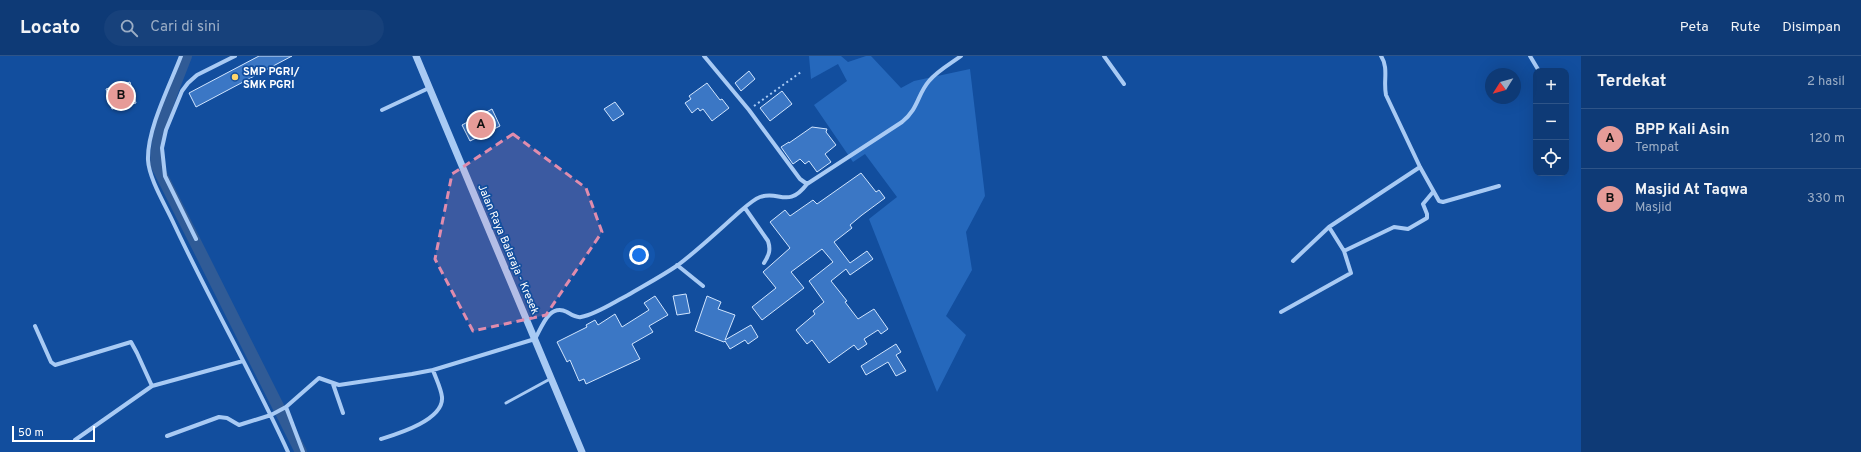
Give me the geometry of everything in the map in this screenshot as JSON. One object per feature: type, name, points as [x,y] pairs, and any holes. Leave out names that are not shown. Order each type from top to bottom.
[{"type":"street","points":[[180,56],[152,132],[148,150],[149,167],[185,247],[243,361],[273,414],[288,452]]},
{"type":"street","points":[[196,239],[164,176],[162,148],[182,91],[188,83],[197,75],[235,56]]},
{"type":"street","name":"Jalan Raya Balaraja - Kresek","points":[[416,56],[582,452]]},
{"type":"street","points":[[704,56],[749,110],[800,179],[807,184]]},
{"type":"street","points":[[333,384],[387,379],[433,370],[535,339],[553,311],[559,310],[578,317],[584,316],[618,300],[677,265],[760,197],[767,196],[787,198],[802,191],[807,184],[902,122],[917,106],[928,82],[934,75],[961,56]]},
{"type":"street","points":[[1104,56],[1124,84]]},
{"type":"street","points":[[1381,56],[1387,70],[1384,86],[1386,95],[1437,199],[1441,202],[1499,186]]},
{"type":"street","points":[[1530,56],[1537,68]]},
{"type":"street","points":[[382,110],[429,88]]},
{"type":"street","points":[[1293,260],[1329,227],[1420,167]]},
{"type":"street","points":[[1344,251],[1394,227],[1408,228],[1427,218],[1423,204],[1433,192]]},
{"type":"street","points":[[745,208],[768,240],[770,253],[764,264]]},
{"type":"street","points":[[1281,312],[1351,273],[1344,251],[1329,227]]},
{"type":"street","points":[[677,265],[703,286]]},
{"type":"street","points":[[35,326],[51,362],[54,365],[130,342],[138,352],[152,386]]},
{"type":"street","points":[[75,440],[152,386],[243,361]]},
{"type":"street","points":[[381,439],[420,424],[440,406],[442,398],[433,370]]},
{"type":"street","points":[[167,436],[219,417],[227,418],[239,425],[273,414],[284,408],[318,378],[325,378],[333,384],[343,413]]},
{"type":"street","points":[[284,408],[303,452]]},
{"type":"lane","points":[[506,403],[552,378]]},
{"type":"path","points":[[749,110],[801,72]]},
{"type":"highlighted area","points":[[513,134],[586,188],[602,232],[546,315],[473,331],[435,259],[452,174]]},
{"type":"shaded area","points":[[809,56],[841,56],[848,62],[866,56],[871,56],[901,88],[914,81],[970,69],[985,196],[966,232],[972,270],[946,316],[966,335],[937,392],[869,219],[897,197],[865,154],[853,162],[814,105],[847,81],[838,64],[811,79]]},
{"type":"building","name":"SMP PGRI/ SMK PGRI","points":[[259,56],[292,56],[196,107],[189,93]]},
{"type":"building","points":[[749,71],[755,79],[741,91],[735,83]]},
{"type":"building","points":[[130,82],[136,103],[112,109],[106,89]]},
{"type":"building","points":[[707,83],[720,100],[722,99],[729,108],[712,121],[703,109],[700,111],[698,108],[692,113],[685,103],[691,99],[689,96]]},
{"type":"building","points":[[782,91],[792,104],[770,121],[760,108]]},
{"type":"building","points":[[615,102],[624,114],[613,121],[604,109]]},
{"type":"building","points":[[492,109],[500,126],[470,141],[462,125]]},
{"type":"building","points":[[812,127],[827,129],[826,132],[836,145],[825,154],[831,162],[817,172],[809,161],[805,164],[800,159],[793,164],[781,147]]},
{"type":"building","points":[[861,173],[876,192],[879,190],[885,198],[850,225],[852,228],[834,242],[850,263],[867,251],[873,259],[850,275],[846,269],[831,281],[847,301],[845,302],[858,319],[874,309],[888,329],[881,334],[878,330],[864,339],[867,344],[858,350],[854,345],[829,363],[812,340],[807,344],[796,330],[815,314],[813,311],[824,302],[809,281],[833,262],[822,249],[791,272],[804,288],[762,320],[752,307],[776,288],[763,272],[790,248],[770,222],[785,210],[790,216],[813,200],[817,204]]},
{"type":"building","points":[[686,294],[690,313],[677,315],[673,296]]},
{"type":"building","points":[[655,296],[668,315],[649,326],[653,332],[632,344],[640,359],[586,384],[584,379],[579,381],[570,360],[567,362],[557,342],[587,327],[586,325],[595,320],[598,325],[615,314],[622,327],[649,310],[644,303]]},
{"type":"building","points":[[707,296],[721,302],[718,309],[735,315],[725,340],[751,325],[758,337],[748,344],[745,340],[730,349],[725,341],[724,342],[695,331]]},
{"type":"building","points":[[896,344],[901,352],[896,355],[906,371],[896,376],[888,362],[866,375],[861,366]]},
{"type":"waterway","points":[[186,56],[162,123],[156,164],[301,452]]},
{"type":"place","name":"SMP PGRI/ SMK PGRI","points":[[235,77]]},
{"type":"place","name":"Masjid At Taqwa","points":[[121,96]]},
{"type":"place","name":"BPP Kali Asin","points":[[481,125]]}]
